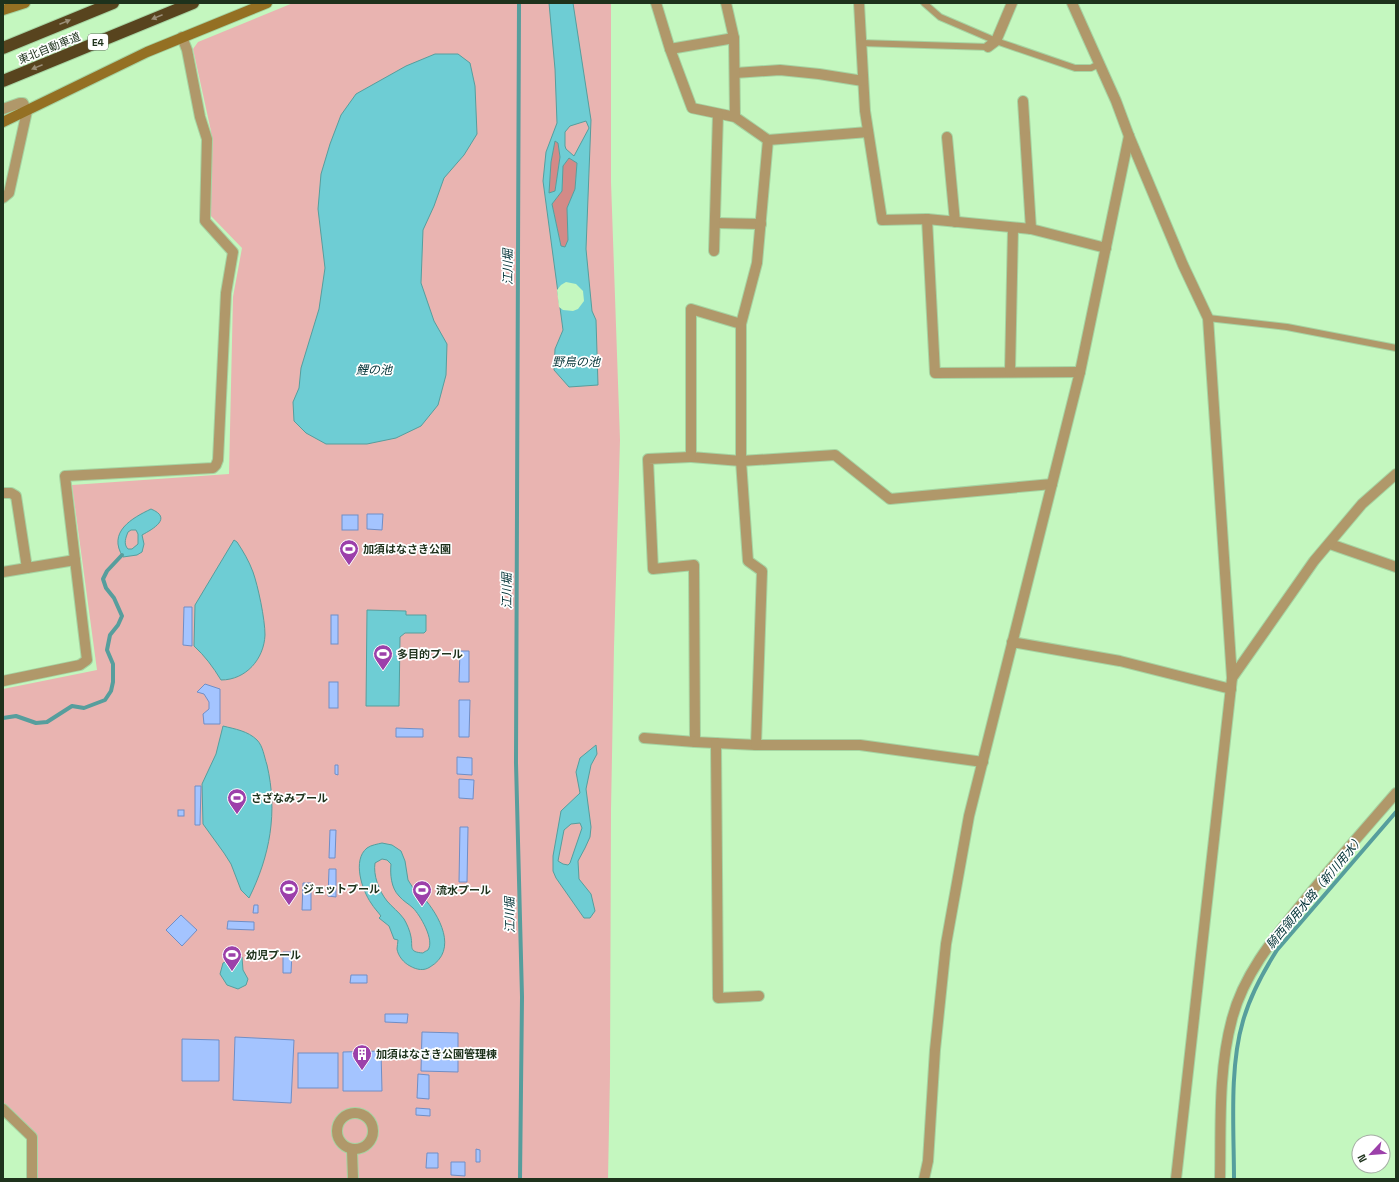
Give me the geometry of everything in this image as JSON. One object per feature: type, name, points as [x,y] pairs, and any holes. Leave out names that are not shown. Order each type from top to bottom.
[{"type":"highway","name":"東北自動車道","points":[[3,48],[114,3]]},
{"type":"highway","name":"東北自動車道","points":[[3,80],[194,3]]},
{"type":"street","points":[[3,10],[25,3]]},
{"type":"street","points":[[3,122],[126,62],[182,37],[267,3]]},
{"type":"street","points":[[656,3],[670,49],[692,108],[735,117],[768,140],[868,132]]},
{"type":"street","points":[[726,3],[734,38],[735,117]]},
{"type":"street","points":[[859,3],[864,110],[882,220],[927,220],[1031,229],[1106,248]]},
{"type":"street","points":[[992,44],[1012,3]]},
{"type":"street","points":[[1072,3],[1116,101],[1129,136],[1183,265],[1208,318],[1232,678],[1176,1179]]},
{"type":"street","points":[[3,681],[80,665],[87,660],[65,476],[212,468],[216,465],[218,460],[226,282],[233,252],[205,222],[207,139],[200,117],[187,50],[182,37]]},
{"type":"street","points":[[670,49],[734,38]]},
{"type":"street","points":[[735,73],[780,70],[863,81]]},
{"type":"street","points":[[1023,101],[1031,229]]},
{"type":"street","points":[[3,109],[22,103],[27,111],[9,193],[3,198]]},
{"type":"street","points":[[714,251],[718,114]]},
{"type":"street","points":[[924,1179],[928,1161],[935,1050],[946,944],[969,816],[1080,372],[1129,136]]},
{"type":"street","points":[[947,137],[955,222]]},
{"type":"street","points":[[756,745],[762,571],[748,561],[741,460],[741,324],[757,263],[768,140]]},
{"type":"street","points":[[927,220],[935,373],[1080,372]]},
{"type":"street","points":[[715,223],[761,224]]},
{"type":"street","points":[[1010,372],[1013,228]]},
{"type":"street","points":[[691,457],[690,309],[741,324]]},
{"type":"street","points":[[695,742],[694,565],[653,569],[648,459],[691,457],[741,460],[835,456],[890,499],[1052,484]]},
{"type":"street","points":[[1232,678],[1314,562],[1362,504],[1396,474]]},
{"type":"street","points":[[3,493],[11,493],[16,496],[27,568]]},
{"type":"street","points":[[1330,544],[1396,568]]},
{"type":"street","points":[[3,572],[75,560]]},
{"type":"street","points":[[1012,642],[1120,660],[1231,689]]},
{"type":"street","points":[[644,738],[756,745],[860,745],[983,762]]},
{"type":"street","points":[[716,743],[718,998],[760,996]]},
{"type":"street","points":[[1220,1179],[1222,1077],[1230,1026],[1241,993],[1261,956],[1274,938],[1316,886],[1396,793]]},
{"type":"street","points":[[3,1109],[32,1137],[32,1179]]},
{"type":"street","points":[[352,1150],[353,1179]]},
{"type":"lane","points":[[924,3],[940,17],[992,44],[1075,68],[1091,68],[1099,64]]},
{"type":"lane","points":[[861,43],[992,44]]},
{"type":"lane","points":[[1208,318],[1287,327],[1396,348]]},
{"type":"shaded area","name":"加須はなさき公園","points":[[293,3],[611,3],[611,182],[620,440],[611,810],[608,1179],[35,1179],[37,1135],[3,1102],[3,689],[97,670],[72,485],[229,474],[233,297],[242,248],[211,216],[211,131],[193,49],[198,42]]},
{"type":"shaded area","points":[[555,141],[558,143],[560,157],[555,191],[549,193],[551,162]]},
{"type":"shaded area","points":[[569,158],[577,163],[575,189],[567,208],[568,241],[565,247],[561,246],[552,204],[562,191],[563,166]]},
{"type":"water","name":"野鳥の池","points":[[549,3],[573,3],[591,120],[586,249],[592,311],[596,320],[598,385],[569,387],[554,370],[555,349],[563,330],[543,181],[546,152],[557,123],[555,69]],"holes":[[[586,121],[589,128],[574,156],[566,149],[565,132],[570,126]],[[555,141],[558,143],[560,157],[555,191],[549,193],[551,162]],[[569,158],[577,163],[575,189],[567,208],[568,240],[565,247],[561,246],[552,204],[562,191],[563,166]]]},
{"type":"water","name":"鯉の池","points":[[435,54],[458,54],[470,63],[475,86],[477,134],[464,155],[444,178],[434,206],[423,230],[421,283],[434,321],[447,344],[446,375],[438,405],[421,426],[396,438],[367,444],[326,444],[306,433],[294,421],[293,402],[299,388],[301,368],[319,309],[325,268],[318,209],[321,174],[341,115],[356,94],[406,66]]},
{"type":"water","points":[[151,509],[157,512],[161,520],[155,527],[142,535],[144,544],[142,552],[137,555],[123,557],[119,548],[118,540],[120,533],[124,527],[136,517]],"holes":[[[131,530],[136,530],[138,534],[138,544],[132,549],[128,549],[125,543],[128,532]]]},
{"type":"water","points":[[234,540],[244,553],[253,572],[261,603],[265,635],[261,652],[252,666],[246,672],[238,676],[221,680],[209,662],[194,646],[195,605]]},
{"type":"water","name":"多目的プール","points":[[367,610],[406,611],[406,615],[426,615],[426,631],[424,633],[405,633],[400,637],[399,706],[366,706]]},
{"type":"water","name":"さざなみプール","points":[[223,726],[245,732],[257,740],[263,751],[270,782],[272,817],[267,850],[249,898],[241,890],[231,864],[203,824],[202,784],[216,754]]},
{"type":"water","points":[[596,745],[597,754],[591,765],[586,789],[591,827],[590,837],[578,861],[579,879],[591,894],[595,911],[590,918],[584,918],[556,878],[553,871],[553,856],[561,811],[580,793],[576,772],[580,758]],"holes":[[[580,823],[582,828],[570,863],[568,865],[558,861],[564,830],[571,824]]]},
{"type":"water","name":"流水プール","points":[[382,843],[392,845],[401,851],[405,861],[408,880],[415,891],[422,891],[424,894],[423,897],[435,913],[440,923],[445,942],[443,951],[439,960],[428,968],[420,970],[408,965],[402,959],[397,949],[398,940],[394,939],[389,926],[379,918],[381,916],[372,905],[364,891],[359,867],[362,853],[372,845]],"holes":[[[382,859],[387,860],[391,864],[392,881],[396,893],[416,911],[426,928],[430,940],[430,946],[428,950],[423,953],[413,950],[410,932],[405,921],[387,901],[379,888],[375,873],[375,863]]]},
{"type":"water","name":"幼児プール","points":[[240,956],[242,957],[243,970],[248,979],[246,985],[238,989],[227,985],[220,974],[223,963]]},
{"type":"pier","points":[[566,282],[576,284],[583,291],[584,301],[578,309],[573,311],[563,310],[559,307],[557,290]]},
{"type":"building","points":[[367,514],[383,514],[382,530],[367,529]]},
{"type":"building","points":[[342,515],[358,515],[358,530],[342,530]]},
{"type":"building","points":[[184,607],[192,607],[192,646],[183,645]]},
{"type":"building","points":[[331,615],[338,615],[338,644],[331,644]]},
{"type":"building","points":[[460,651],[469,651],[469,682],[459,682]]},
{"type":"building","points":[[329,682],[338,682],[338,708],[329,708]]},
{"type":"building","points":[[205,684],[220,689],[220,724],[204,724],[203,714],[209,709],[209,702],[204,694],[197,692]]},
{"type":"building","points":[[459,700],[470,700],[469,737],[459,737]]},
{"type":"building","points":[[396,728],[423,729],[423,737],[396,737]]},
{"type":"building","points":[[457,757],[472,758],[472,775],[457,774]]},
{"type":"building","points":[[335,765],[338,765],[338,775],[335,774]]},
{"type":"building","points":[[459,779],[474,780],[473,799],[459,798]]},
{"type":"building","points":[[195,786],[201,786],[200,825],[195,825]]},
{"type":"building","points":[[178,810],[184,810],[184,816],[178,816]]},
{"type":"building","points":[[460,827],[468,827],[467,882],[459,882]]},
{"type":"building","points":[[330,830],[336,830],[335,858],[329,858]]},
{"type":"building","points":[[329,869],[336,869],[336,897],[328,896]]},
{"type":"building","points":[[303,883],[311,883],[311,910],[302,910]]},
{"type":"building","points":[[254,905],[258,905],[258,913],[253,913]]},
{"type":"building","points":[[181,915],[197,930],[182,946],[166,930]]},
{"type":"building","points":[[228,921],[254,922],[254,930],[227,929]]},
{"type":"building","points":[[283,952],[292,952],[291,973],[283,973]]},
{"type":"building","points":[[351,975],[367,975],[367,983],[350,983]]},
{"type":"building","points":[[385,1014],[408,1014],[407,1023],[385,1022]]},
{"type":"building","points":[[422,1032],[458,1033],[458,1072],[421,1071]]},
{"type":"building","points":[[235,1037],[294,1040],[291,1103],[233,1100]]},
{"type":"building","points":[[182,1039],[219,1040],[219,1081],[182,1081]]},
{"type":"building","name":"加須はなさき公園管理棟","points":[[381,1051],[382,1091],[343,1091],[343,1052]]},
{"type":"building","points":[[298,1053],[338,1053],[338,1088],[298,1088]]},
{"type":"building","points":[[418,1074],[429,1075],[429,1099],[417,1098]]},
{"type":"building","points":[[416,1108],[430,1109],[430,1116],[416,1115]]},
{"type":"building","points":[[476,1149],[480,1150],[480,1162],[476,1162]]},
{"type":"building","points":[[427,1153],[438,1153],[438,1168],[426,1168]]},
{"type":"building","points":[[451,1162],[465,1162],[465,1176],[451,1175]]},
{"type":"waterway","name":"江川堀","points":[[519,3],[516,763],[522,997],[520,1179]]},
{"type":"waterway","points":[[3,718],[16,716],[36,723],[47,722],[72,706],[84,708],[105,700],[111,691],[113,682],[113,664],[107,650],[110,635],[118,625],[122,616],[114,598],[106,588],[103,579],[107,571],[122,555]]},
{"type":"waterway","name":"騎西領用水路（新川用水）","points":[[1234,1179],[1233,1099],[1236,1059],[1243,1021],[1253,993],[1277,950],[1396,812]]},
{"type":"place","name":"加須はなさき公園","points":[[349,566]]},
{"type":"place","name":"多目的プール","points":[[383,671]]},
{"type":"place","name":"さざなみプール","points":[[237,815]]},
{"type":"place","name":"ジェットプール","points":[[289,906]]},
{"type":"place","name":"流水プール","points":[[422,907]]},
{"type":"place","name":"幼児プール","points":[[232,972]]},
{"type":"place","name":"加須はなさき公園管理棟","points":[[362,1071]]}]
